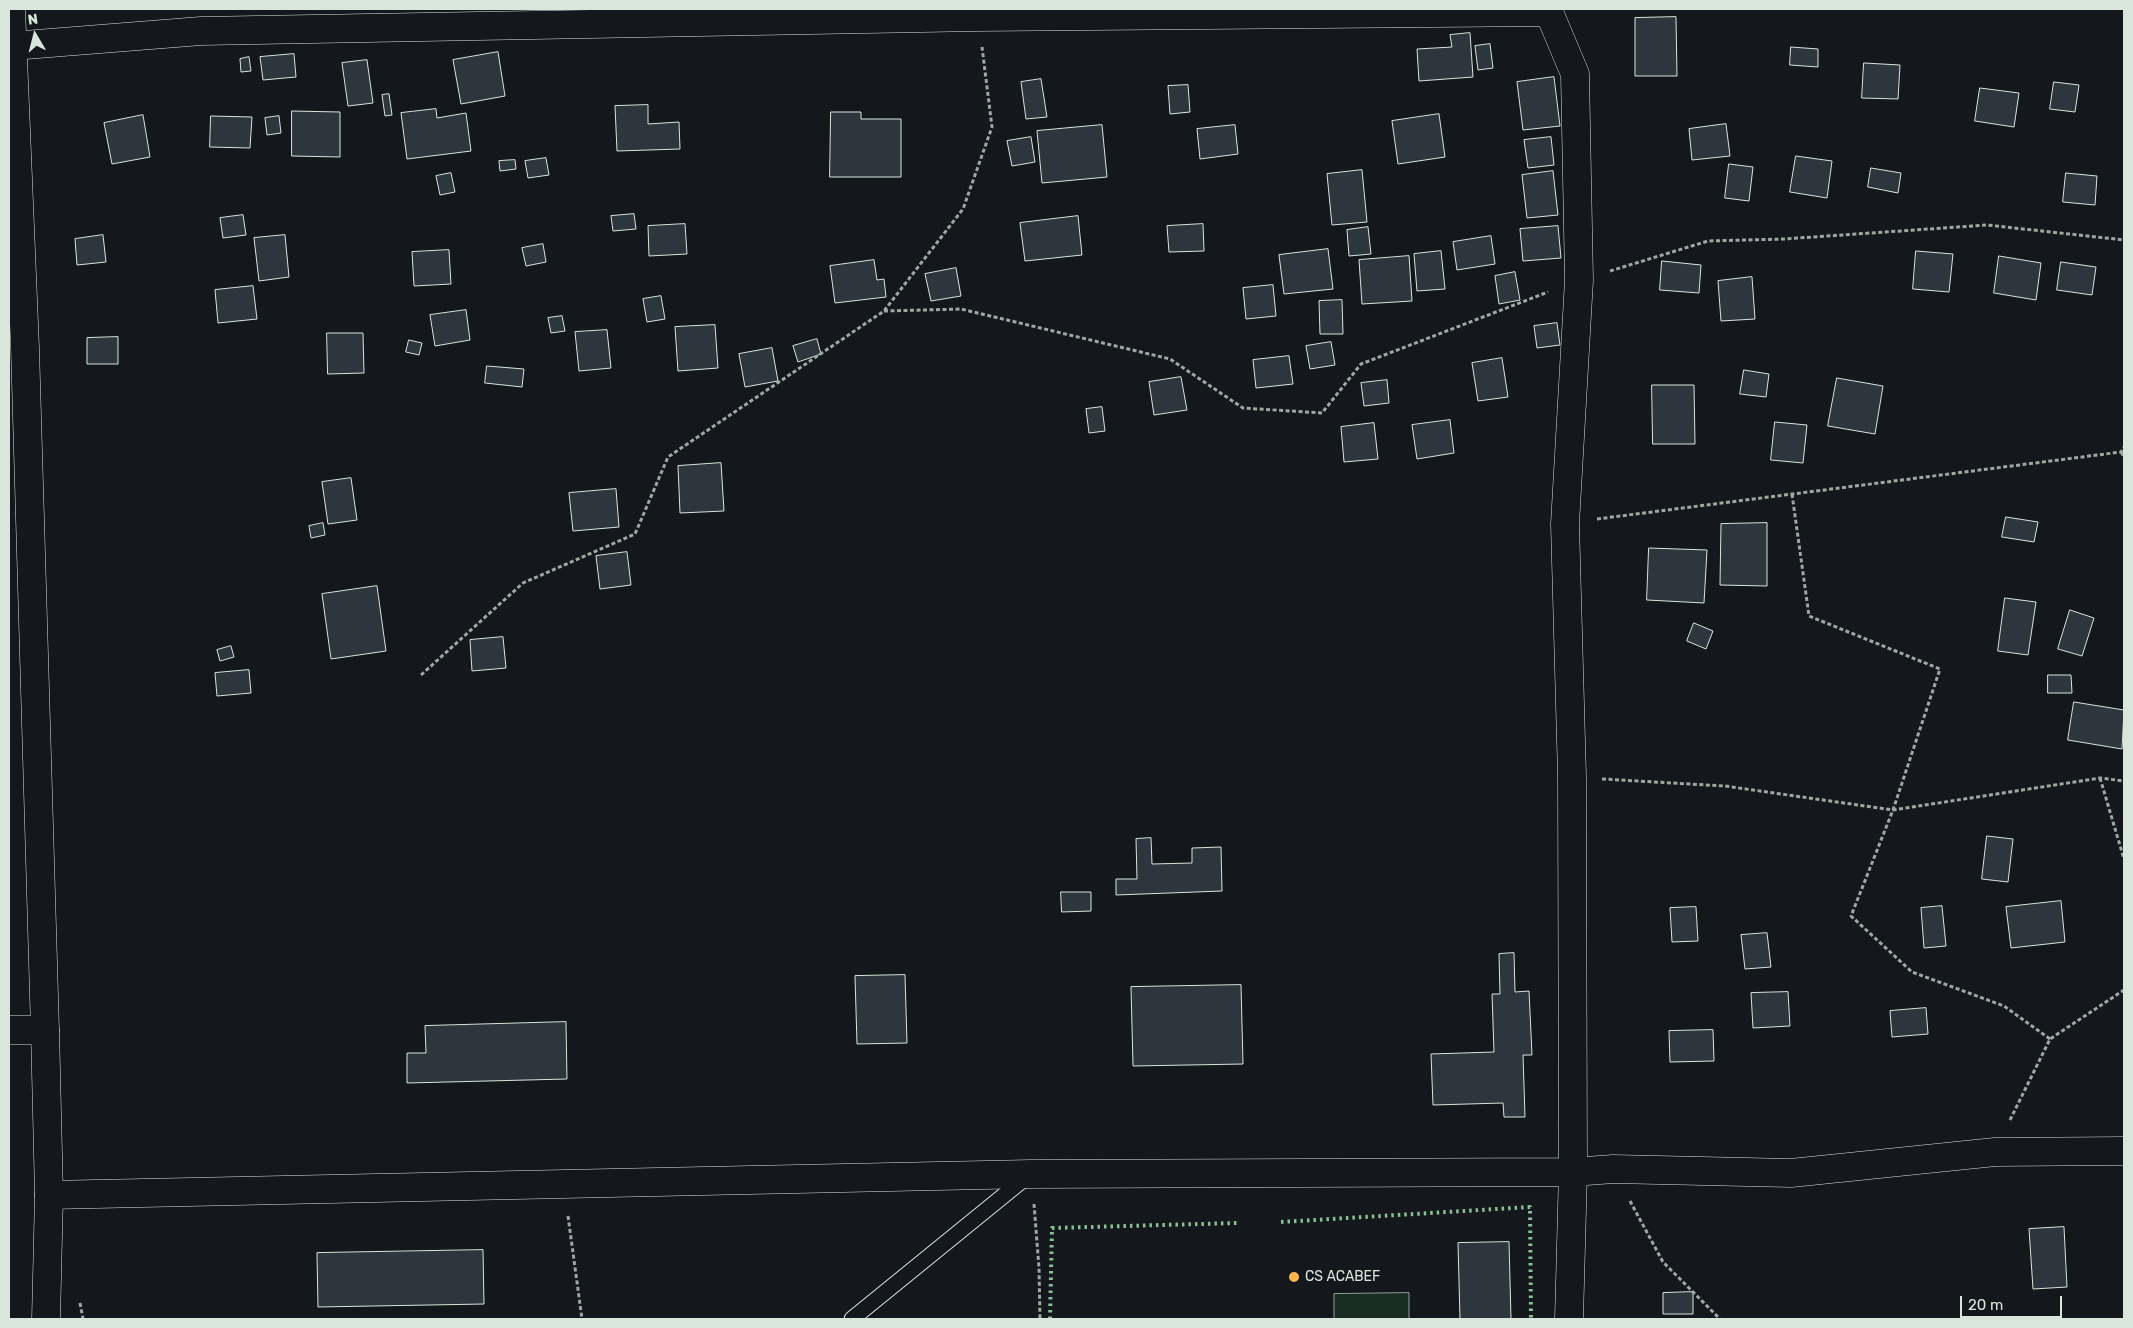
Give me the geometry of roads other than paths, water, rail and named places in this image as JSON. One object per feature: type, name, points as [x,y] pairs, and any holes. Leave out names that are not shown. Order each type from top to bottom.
[{"type":"street","points":[[46,1319],[49,1195],[45,1030],[17,348],[11,28],[201,30],[978,17],[1549,12],[1575,74],[1579,280],[1566,524],[1572,777],[1573,1172],[1569,1319]]},
{"type":"street","points":[[9,1030],[45,1030]]},
{"type":"street","points":[[49,1195],[1031,1174],[1573,1172],[1613,1169],[1791,1173],[1995,1152],[2124,1151]]},
{"type":"lane","points":[[852,1319],[1031,1174]]},
{"type":"place","name":"CS ACABEF","points":[[1294,1277]]}]
